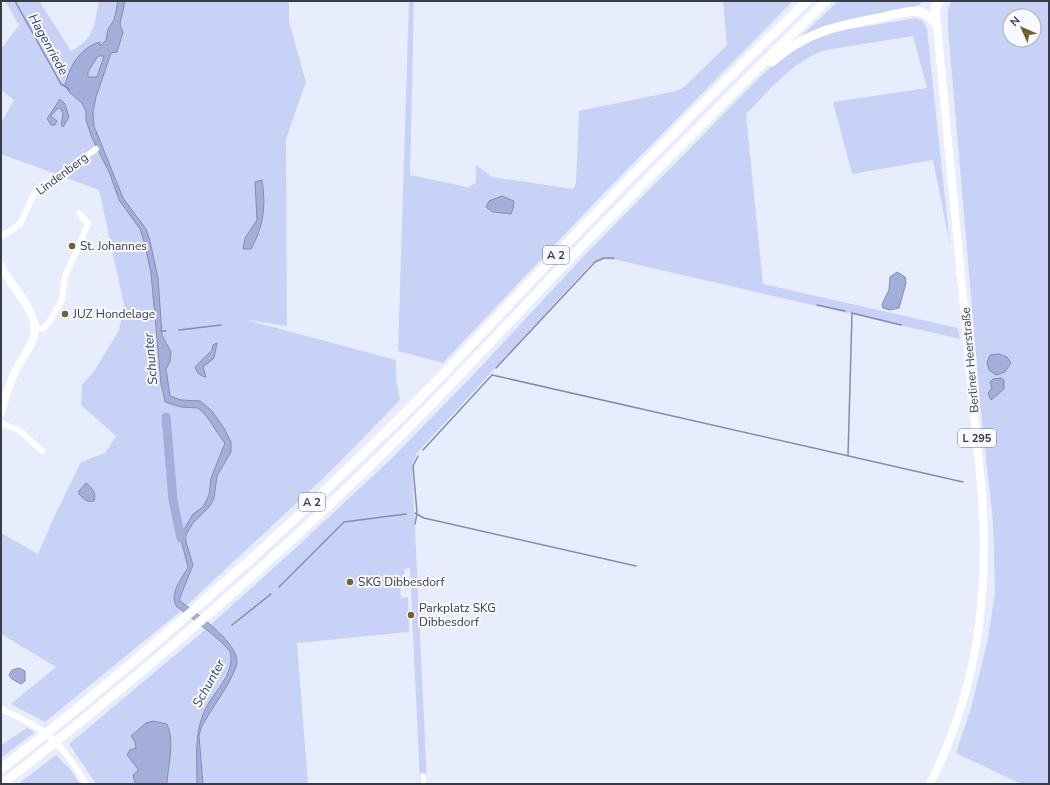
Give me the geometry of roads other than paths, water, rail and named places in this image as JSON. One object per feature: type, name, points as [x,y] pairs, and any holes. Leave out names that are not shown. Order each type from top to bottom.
[{"type":"highway","points":[[785,22],[798,1]]},
{"type":"highway","name":"A 2","points":[[1,769],[134,662],[225,583],[338,478],[398,420],[647,160],[807,1]]},
{"type":"highway","name":"A 2","points":[[2,784],[144,671],[243,585],[396,440],[597,231],[749,76],[826,1]]},
{"type":"highway","points":[[935,6],[939,1]]},
{"type":"highway","points":[[749,76],[762,72],[782,53],[798,41],[825,29],[915,11],[922,12],[937,25]]},
{"type":"main road","name":"Berliner Heerstraße","points":[[930,784],[957,720],[970,677],[980,626],[985,567],[982,495],[935,6]]},
{"type":"main road","points":[[1,266],[9,281],[30,312],[35,328],[32,344],[14,374],[1,413]]},
{"type":"street","name":"Lindenberg","points":[[1,237],[20,224],[36,192],[96,149]]},
{"type":"street","points":[[35,328],[43,329],[50,321],[62,300],[65,276],[82,241],[88,223],[79,213]]},
{"type":"street","points":[[1,423],[19,430],[42,451]]},
{"type":"street","points":[[1,708],[37,727],[51,738],[67,754],[86,784]]},
{"type":"street","points":[[423,776],[424,784]]},
{"type":"waterway","name":"Hagenriede","points":[[15,1],[61,84],[69,89]]},
{"type":"waterway","points":[[496,368],[595,262],[604,258],[614,258]]},
{"type":"waterway","points":[[817,305],[845,311]]},
{"type":"waterway","points":[[848,456],[852,313],[901,325]]},
{"type":"waterway","points":[[179,330],[221,325]]},
{"type":"waterway","name":"Schunter","points":[[160,331],[166,331]]},
{"type":"waterway","points":[[423,450],[492,375],[963,482]]},
{"type":"waterway","points":[[166,417],[173,500],[181,538]]},
{"type":"waterway","points":[[415,524],[417,513],[413,466],[418,456]]},
{"type":"waterway","points":[[415,513],[424,518],[636,566]]},
{"type":"waterway","points":[[279,587],[344,522],[406,514]]},
{"type":"waterway","points":[[232,625],[271,594]]},
{"type":"place","name":"St. Johannes","points":[[72,246]]},
{"type":"place","name":"JUZ Hondelage","points":[[65,314]]},
{"type":"place","name":"SKG Dibbesdorf","points":[[350,582]]},
{"type":"place","name":"Parkplatz SKG Dibbesdorf","points":[[411,615]]}]
